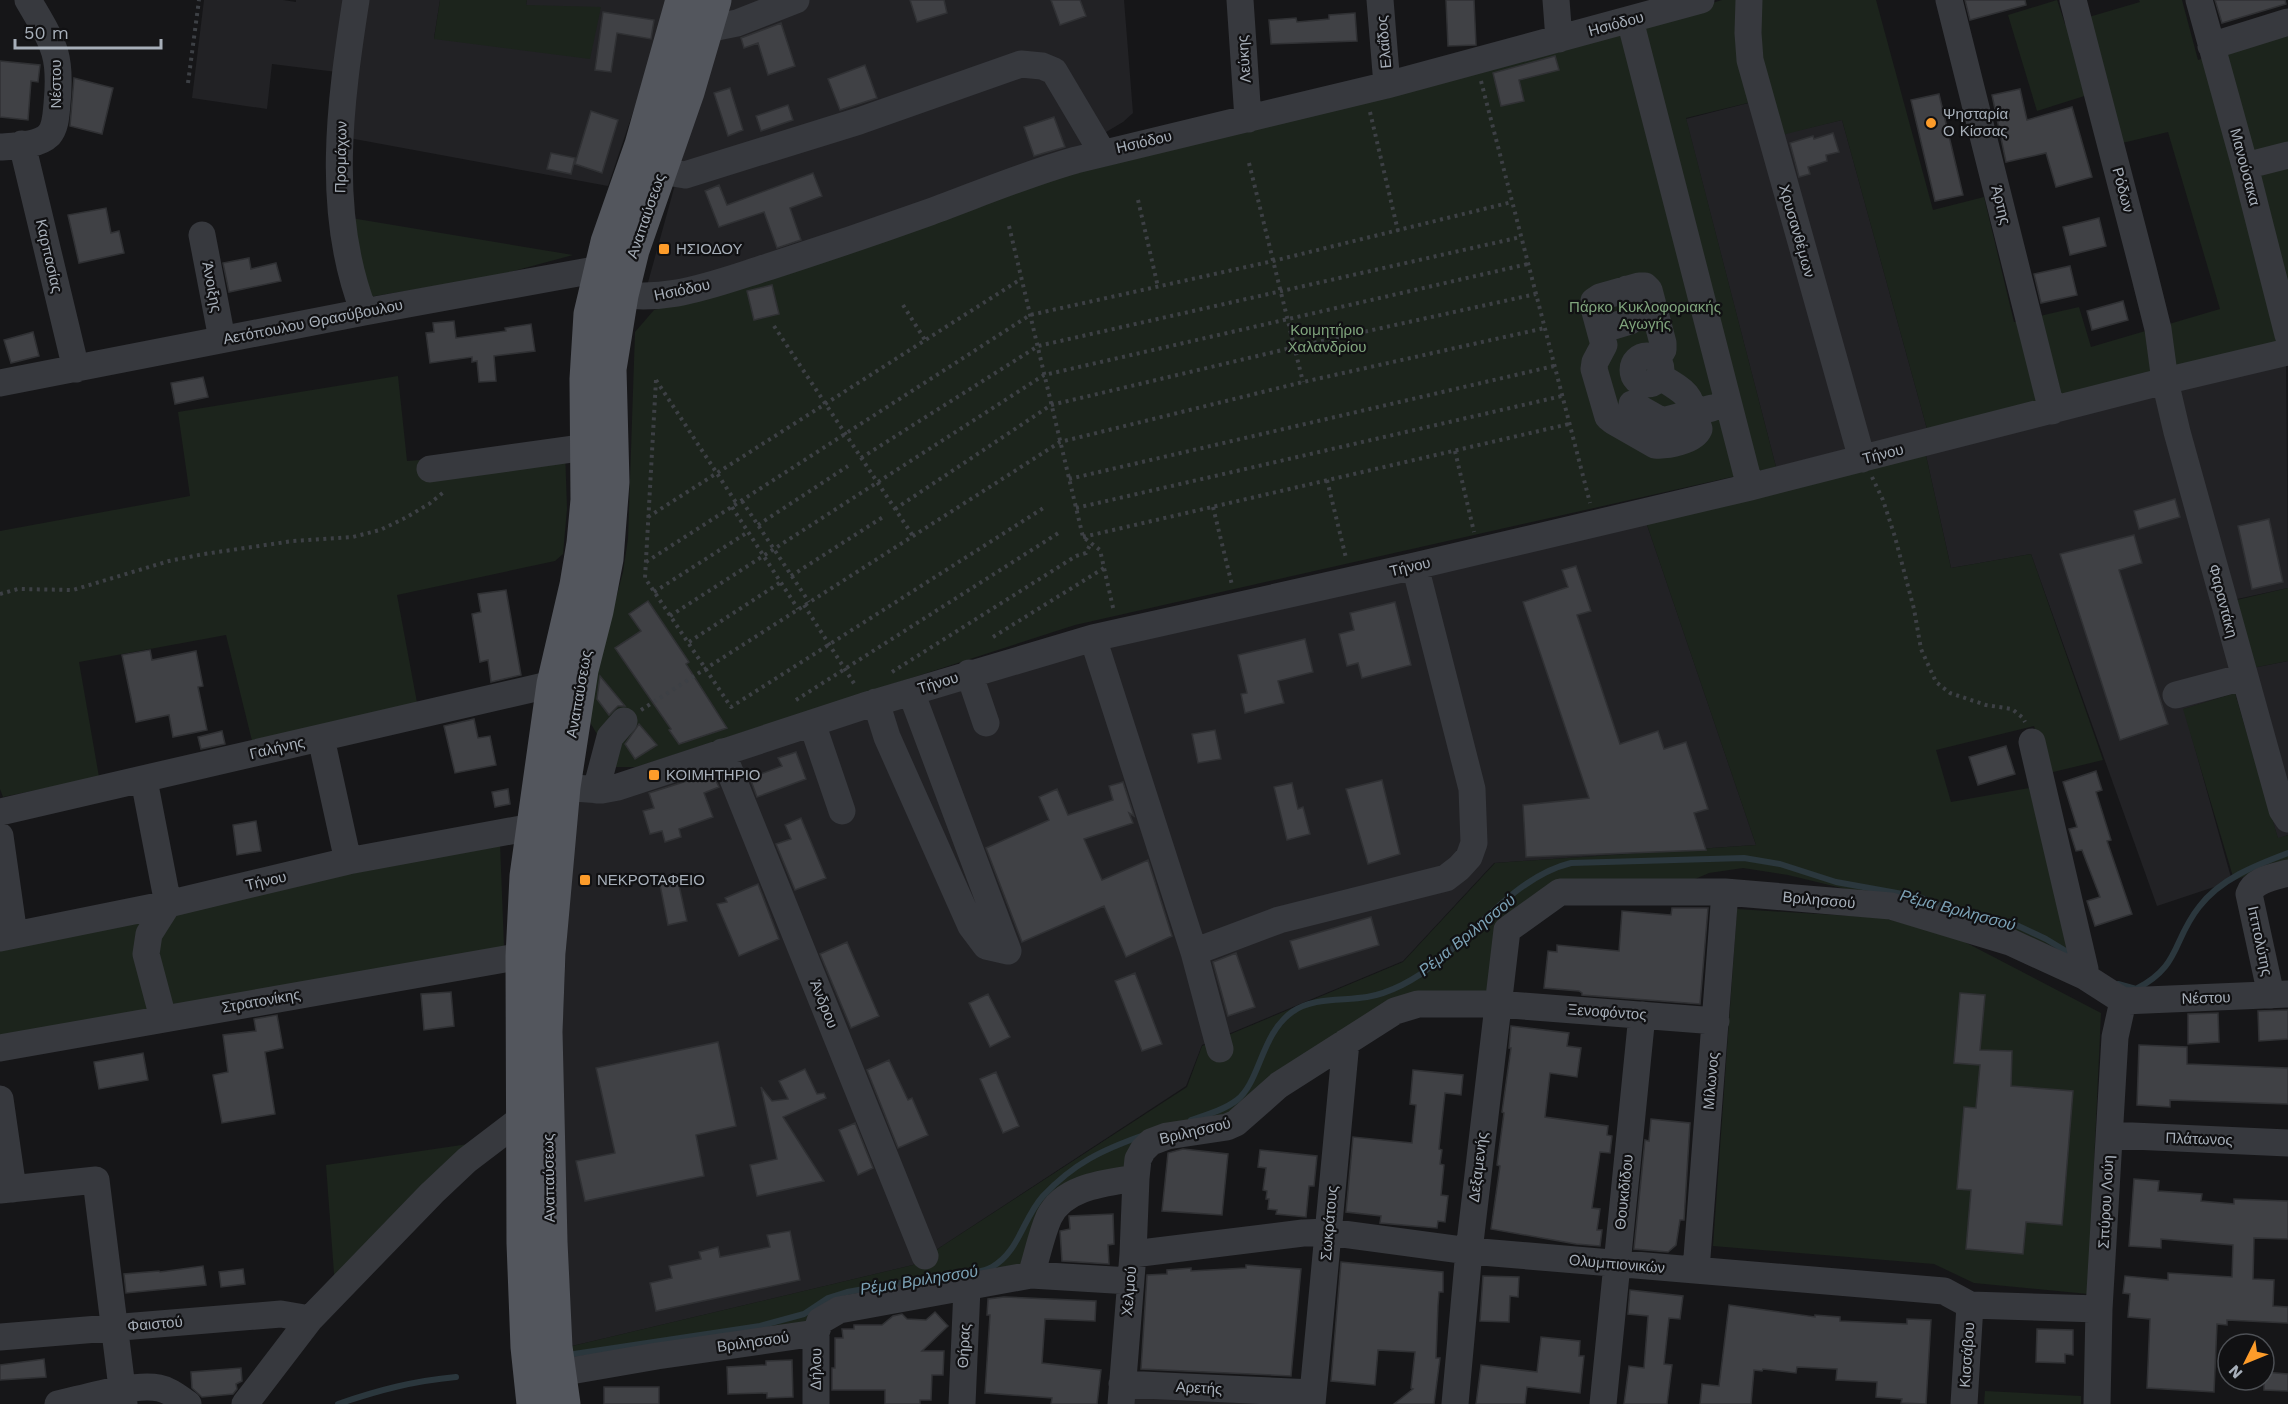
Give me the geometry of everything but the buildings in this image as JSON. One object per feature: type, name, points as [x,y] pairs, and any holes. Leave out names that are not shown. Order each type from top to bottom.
[{"type":"main road","name":"Αναπαύσεως","points":[[533,1404],[527,1347],[523,1243],[560,1040],[549,953],[566,788],[582,670],[599,604],[607,559],[613,482],[610,369],[611,282],[641,145],[682,0]]},
{"type":"main road","name":"Αναπαύσεως","points":[[562,1388],[550,1242],[545,1127],[522,956],[526,876],[532,827],[566,788],[553,684],[580,567],[587,500],[585,409],[587,350],[611,282],[661,171],[711,14]]},
{"type":"street","name":"Νέστου","points":[[23,143],[53,128],[59,82],[58,62],[52,43],[28,0]]},
{"type":"street","name":"Προμάχων","points":[[353,0],[343,98],[339,182],[349,263],[364,312]]},
{"type":"street","points":[[711,14],[737,23],[796,0]]},
{"type":"street","name":"Λεύκης","points":[[1240,0],[1248,119]]},
{"type":"street","name":"Ελαΐδος","points":[[1380,0],[1387,85]]},
{"type":"street","points":[[1556,0],[1559,39]]},
{"type":"street","name":"Ησιόδου","points":[[611,282],[641,297],[672,294],[723,281],[849,241],[1037,171],[1102,152],[1387,85],[1701,0]]},
{"type":"street","name":"Χρυσανθέμων","points":[[1749,0],[1750,60],[1862,459]]},
{"type":"street","name":"Άρτης","points":[[1949,0],[2052,411]]},
{"type":"street","name":"Ρόδων","points":[[2073,0],[2158,329],[2165,381]]},
{"type":"street","name":"Μανούσακα","points":[[2199,0],[2245,166],[2288,335]]},
{"type":"street","points":[[1630,20],[1750,487]]},
{"type":"street","points":[[2211,46],[2288,22]]},
{"type":"street","points":[[661,171],[685,175],[868,118],[1020,64],[1042,66],[1054,71],[1102,152]]},
{"type":"street","name":"Καρπασίας","points":[[23,143],[76,369]]},
{"type":"street","points":[[2245,166],[2288,155]]},
{"type":"street","name":"Άνοιξης","points":[[202,236],[222,339]]},
{"type":"street","name":"Αετόπουλου Θρασύβουλου","points":[[0,383],[364,312],[611,282]]},
{"type":"street","points":[[1602,338],[1594,369],[1608,417],[1641,385],[1663,350],[1649,290],[1645,286],[1627,289],[1594,301],[1602,338],[1641,385],[1655,445],[1662,446],[1697,434],[1699,429],[1691,398],[1684,391],[1641,385]]},
{"type":"street","name":"Τήνου","points":[[566,788],[618,787],[812,723],[861,692],[911,692],[1093,638],[1415,566],[1750,487],[2165,381],[2288,352]]},
{"type":"street","name":"Φαραντάκη","points":[[2165,381],[2244,677],[2282,810],[2288,818]]},
{"type":"street","points":[[1694,412],[1728,404]]},
{"type":"street","points":[[438,479],[587,447]]},
{"type":"street","points":[[1194,952],[1279,920],[1446,878],[1460,868],[1468,856],[1474,843],[1472,789],[1415,566]]},
{"type":"street","points":[[1093,638],[1194,952],[1220,1049]]},
{"type":"street","points":[[969,673],[986,723]]},
{"type":"street","points":[[2176,695],[2244,677]]},
{"type":"street","name":"Γαλήνης","points":[[0,812],[553,684]]},
{"type":"street","points":[[861,692],[887,737],[971,926],[986,946],[1008,951],[911,692]]},
{"type":"street","points":[[566,788],[624,721]]},
{"type":"street","points":[[812,723],[842,811]]},
{"type":"street","points":[[321,738],[348,861]]},
{"type":"street","points":[[2032,742],[2083,965]]},
{"type":"street","name":"Άνδρου","points":[[722,752],[925,1256]]},
{"type":"street","points":[[144,780],[168,904],[149,934],[146,954],[163,1018]]},
{"type":"street","name":"Τήνου","points":[[7,937],[168,904],[348,861],[532,827]]},
{"type":"street","points":[[0,836],[7,937]]},
{"type":"street","name":"Ιππολύτης","points":[[2280,994],[2250,899],[2252,887],[2288,873]]},
{"type":"street","name":"Βριλησσού","points":[[1507,930],[1560,892],[1725,892],[1891,906],[2083,965],[2123,1001]]},
{"type":"street","name":"Μίλωνος","points":[[1696,1270],[1725,892]]},
{"type":"street","name":"Δεξαμενής","points":[[1455,1404],[1469,1251],[1507,930]]},
{"type":"street","name":"Στρατονίκης","points":[[0,1048],[522,956]]},
{"type":"street","name":"Νέστου","points":[[2123,1001],[2280,994]]},
{"type":"street","name":"Σπύρου Λούη","points":[[2097,1404],[2099,1309],[2115,1037],[2123,1001]]},
{"type":"street","name":"Βριλησσού","points":[[1136,1178],[1138,1159],[1151,1143],[1167,1136],[1227,1127],[1236,1123],[1279,1085],[1395,1011],[1418,1004],[1497,1004]]},
{"type":"street","name":"Ξενοφόντος","points":[[1497,1004],[1716,1021]]},
{"type":"street","name":"Θουκιδίδου","points":[[1603,1404],[1642,1015]]},
{"type":"street","name":"Σωκράτους","points":[[1312,1399],[1346,1042]]},
{"type":"street","points":[[0,1099],[7,1190],[96,1180],[123,1397]]},
{"type":"street","points":[[244,1404],[310,1319],[466,1160],[545,1127]]},
{"type":"street","name":"Πλάτωνος","points":[[2110,1136],[2288,1143]]},
{"type":"street","points":[[1031,1275],[1049,1217],[1059,1205],[1069,1196],[1089,1187],[1136,1178]]},
{"type":"street","name":"Χελμού","points":[[1121,1394],[1133,1254],[1136,1178]]},
{"type":"street","name":"Ολυμπιονικών","points":[[1133,1254],[1303,1233],[1328,1232],[1469,1251],[1944,1291],[1971,1305],[2099,1309]]},
{"type":"street","points":[[816,1333],[820,1321],[839,1310],[1031,1275],[1129,1294]]},
{"type":"street","name":"Θήρας","points":[[962,1404],[967,1288]]},
{"type":"street","name":"Κισσάβου","points":[[1971,1305],[1971,1399]]},
{"type":"street","name":"Φαιστού","points":[[0,1337],[281,1314],[310,1319]]},
{"type":"street","name":"Βριλησσού","points":[[562,1388],[657,1356],[816,1333]]},
{"type":"street","name":"Δήλου","points":[[816,1333],[816,1404]]},
{"type":"street","points":[[58,1404],[123,1397],[159,1388],[174,1394],[188,1404]]},
{"type":"street","name":"Αρετής","points":[[1121,1394],[1312,1399]]},
{"type":"path","points":[[188,82],[199,0]]},
{"type":"path","points":[[1482,81],[1591,507]]},
{"type":"path","points":[[1369,108],[1398,231]]},
{"type":"path","points":[[1249,163],[1303,382]]},
{"type":"path","points":[[1138,200],[1158,286]]},
{"type":"path","points":[[646,562],[1030,315],[1273,261],[1512,202]]},
{"type":"path","points":[[1009,226],[1083,537],[1100,550],[1114,613]]},
{"type":"path","points":[[861,458],[1038,346],[1521,237]]},
{"type":"path","points":[[670,616],[1044,375],[1528,264]]},
{"type":"path","points":[[648,517],[1021,279]]},
{"type":"path","points":[[895,508],[1051,405],[1294,347],[1536,294]]},
{"type":"path","points":[[903,305],[925,340]]},
{"type":"path","points":[[774,326],[913,536]]},
{"type":"path","points":[[624,721],[1060,442],[1303,382],[1545,328]]},
{"type":"path","points":[[1069,479],[1554,366]]},
{"type":"path","points":[[798,609],[748,532],[717,473],[656,380],[645,578],[731,707],[1045,507]]},
{"type":"path","points":[[1076,508],[1562,396]]},
{"type":"path","points":[[1083,537],[1569,424]]},
{"type":"path","points":[[1455,451],[1474,533]]},
{"type":"path","points":[[1862,459],[1883,500],[1914,609],[1920,649],[1936,682],[1950,693],[1986,705],[2012,709],[2023,718],[2032,742]]},
{"type":"path","points":[[758,525],[848,466]]},
{"type":"path","points":[[0,594],[18,589],[73,590],[170,561],[204,554],[293,542],[353,537],[380,530],[429,504],[438,479]]},
{"type":"path","points":[[1327,480],[1347,561]]},
{"type":"path","points":[[742,501],[808,602]]},
{"type":"path","points":[[1213,507],[1232,587]]},
{"type":"path","points":[[791,576],[882,517]]},
{"type":"path","points":[[654,592],[748,532]]},
{"type":"path","points":[[796,700],[861,692],[1060,532]]},
{"type":"path","points":[[890,673],[1076,556],[1086,553],[1091,543]]},
{"type":"path","points":[[993,637],[1104,568]]},
{"type":"path","points":[[688,642],[781,582]]},
{"type":"path","points":[[804,606],[861,692]]},
{"type":"shaded area","points":[[204,0],[296,2],[296,0],[440,0],[434,38],[526,5],[527,0],[671,0],[608,186],[349,138],[353,74],[272,64],[267,109],[192,98]]},
{"type":"shaded area","points":[[726,0],[1124,0],[1133,113],[1123,122],[1074,151],[676,285],[647,286]]},
{"type":"shaded area","points":[[1768,98],[1778,135],[1842,120],[1927,429],[1776,467],[1686,119]]},
{"type":"shaded area","points":[[2286,359],[2288,588],[2228,601],[2242,670],[2288,661],[2288,835],[2278,839],[2235,693],[2184,709],[2232,881],[2157,906],[2031,554],[1951,568],[1925,451]]},
{"type":"shaded area","points":[[1644,516],[1756,845],[1494,863],[1403,961],[1202,1045],[1186,1086],[913,1265],[568,1347],[557,1144],[569,884],[578,802],[880,714],[1098,644]]},
{"type":"shaded area","points":[[1131,1397],[1290,1404],[1131,1404]]},
{"type":"green space","points":[[440,0],[527,0],[526,5],[601,7],[590,59],[434,39]]},
{"type":"green space","name":"Κοιμητήριο Χαλανδρίου","points":[[1722,0],[1876,0],[1933,210],[1984,197],[2014,322],[2079,307],[2091,347],[2220,309],[2168,132],[2114,145],[2097,92],[2037,111],[2008,15],[2057,0],[2065,24],[2140,2],[2139,0],[2182,0],[2198,60],[2288,36],[2288,345],[1927,429],[1842,120],[1778,136],[1768,98],[1686,118],[1776,467],[1075,625],[636,767],[616,767],[591,724],[587,708],[623,572],[628,539],[635,332],[654,310],[801,268],[1032,181],[1660,19]]},
{"type":"green space","points":[[351,218],[573,255],[495,276],[369,297]]},
{"type":"green space","points":[[398,376],[407,461],[565,449],[567,509],[563,554],[555,561],[397,595],[418,708],[253,745],[226,635],[79,662],[99,777],[3,797],[0,789],[0,531],[190,496],[178,412]]},
{"type":"green space","points":[[1925,451],[1951,568],[2031,554],[2103,760],[2049,773],[2034,726],[1936,750],[1951,802],[2029,788],[2071,954],[1998,926],[1788,875],[1743,868],[1709,873],[1688,882],[1591,879],[1506,929],[1492,996],[1425,996],[1224,1116],[1165,1132],[1134,1168],[1088,1181],[1028,1267],[814,1324],[570,1360],[568,1347],[913,1265],[1187,1087],[1202,1046],[1403,962],[1495,863],[1756,845],[1644,516]]},
{"type":"green space","points":[[2288,588],[2288,661],[2242,670],[2228,602]]},
{"type":"green space","points":[[2235,693],[2278,838],[2288,835],[2288,862],[2234,880],[2183,709]]},
{"type":"green space","points":[[500,843],[504,947],[0,1042],[0,946]]},
{"type":"green space","points":[[1737,909],[1884,918],[1959,939],[2101,1013],[2088,1294],[1974,1283],[1934,1264],[1713,1246]]},
{"type":"green space","points":[[482,1142],[335,1287],[326,1165]]},
{"type":"green space","points":[[1985,1391],[2081,1396],[2081,1404],[1984,1404]]},
{"type":"waterway","name":"Ρέμα Βριλησσού","points":[[2118,984],[2136,989],[2151,980],[2169,962],[2190,919],[2217,888],[2239,874],[2288,853]]},
{"type":"waterway","name":"Ρέμα Βριλησσού","points":[[1191,1120],[1226,1107],[1245,1092],[1274,1032],[1292,1012],[1309,1004],[1372,996],[1402,985],[1445,956],[1525,885],[1547,872],[1571,863],[1744,858],[1780,864],[1836,882],[1919,897],[1962,914],[2012,923],[2046,939],[2074,956]]},
{"type":"waterway","name":"Ρέμα Βριλησσού","points":[[975,1273],[992,1267],[1009,1253],[1036,1205],[1066,1175],[1102,1152],[1144,1135]]},
{"type":"waterway","name":"Ρέμα Βριλησσού","points":[[574,1354],[760,1326],[804,1314],[828,1298],[847,1292],[945,1275],[965,1274]]},
{"type":"waterway","name":"Ρέμα Βριλησσού","points":[[338,1404],[396,1387],[456,1377]]},
{"type":"place","name":"Ψησταρία Ο Κίσσας","points":[[1931,123]]},
{"type":"place","name":"ΗΣΙΟΔΟΥ","points":[[664,249]]},
{"type":"place","name":"ΚΟΙΜΗΤΗΡΙΟ","points":[[654,775]]},
{"type":"place","name":"ΝΕΚΡΟΤΑΦΕΙΟ","points":[[585,880]]},
{"type":"park label","name":"Πάρκο Κυκλοφοριακής Αγωγής","points":[[1645,316]]}]
